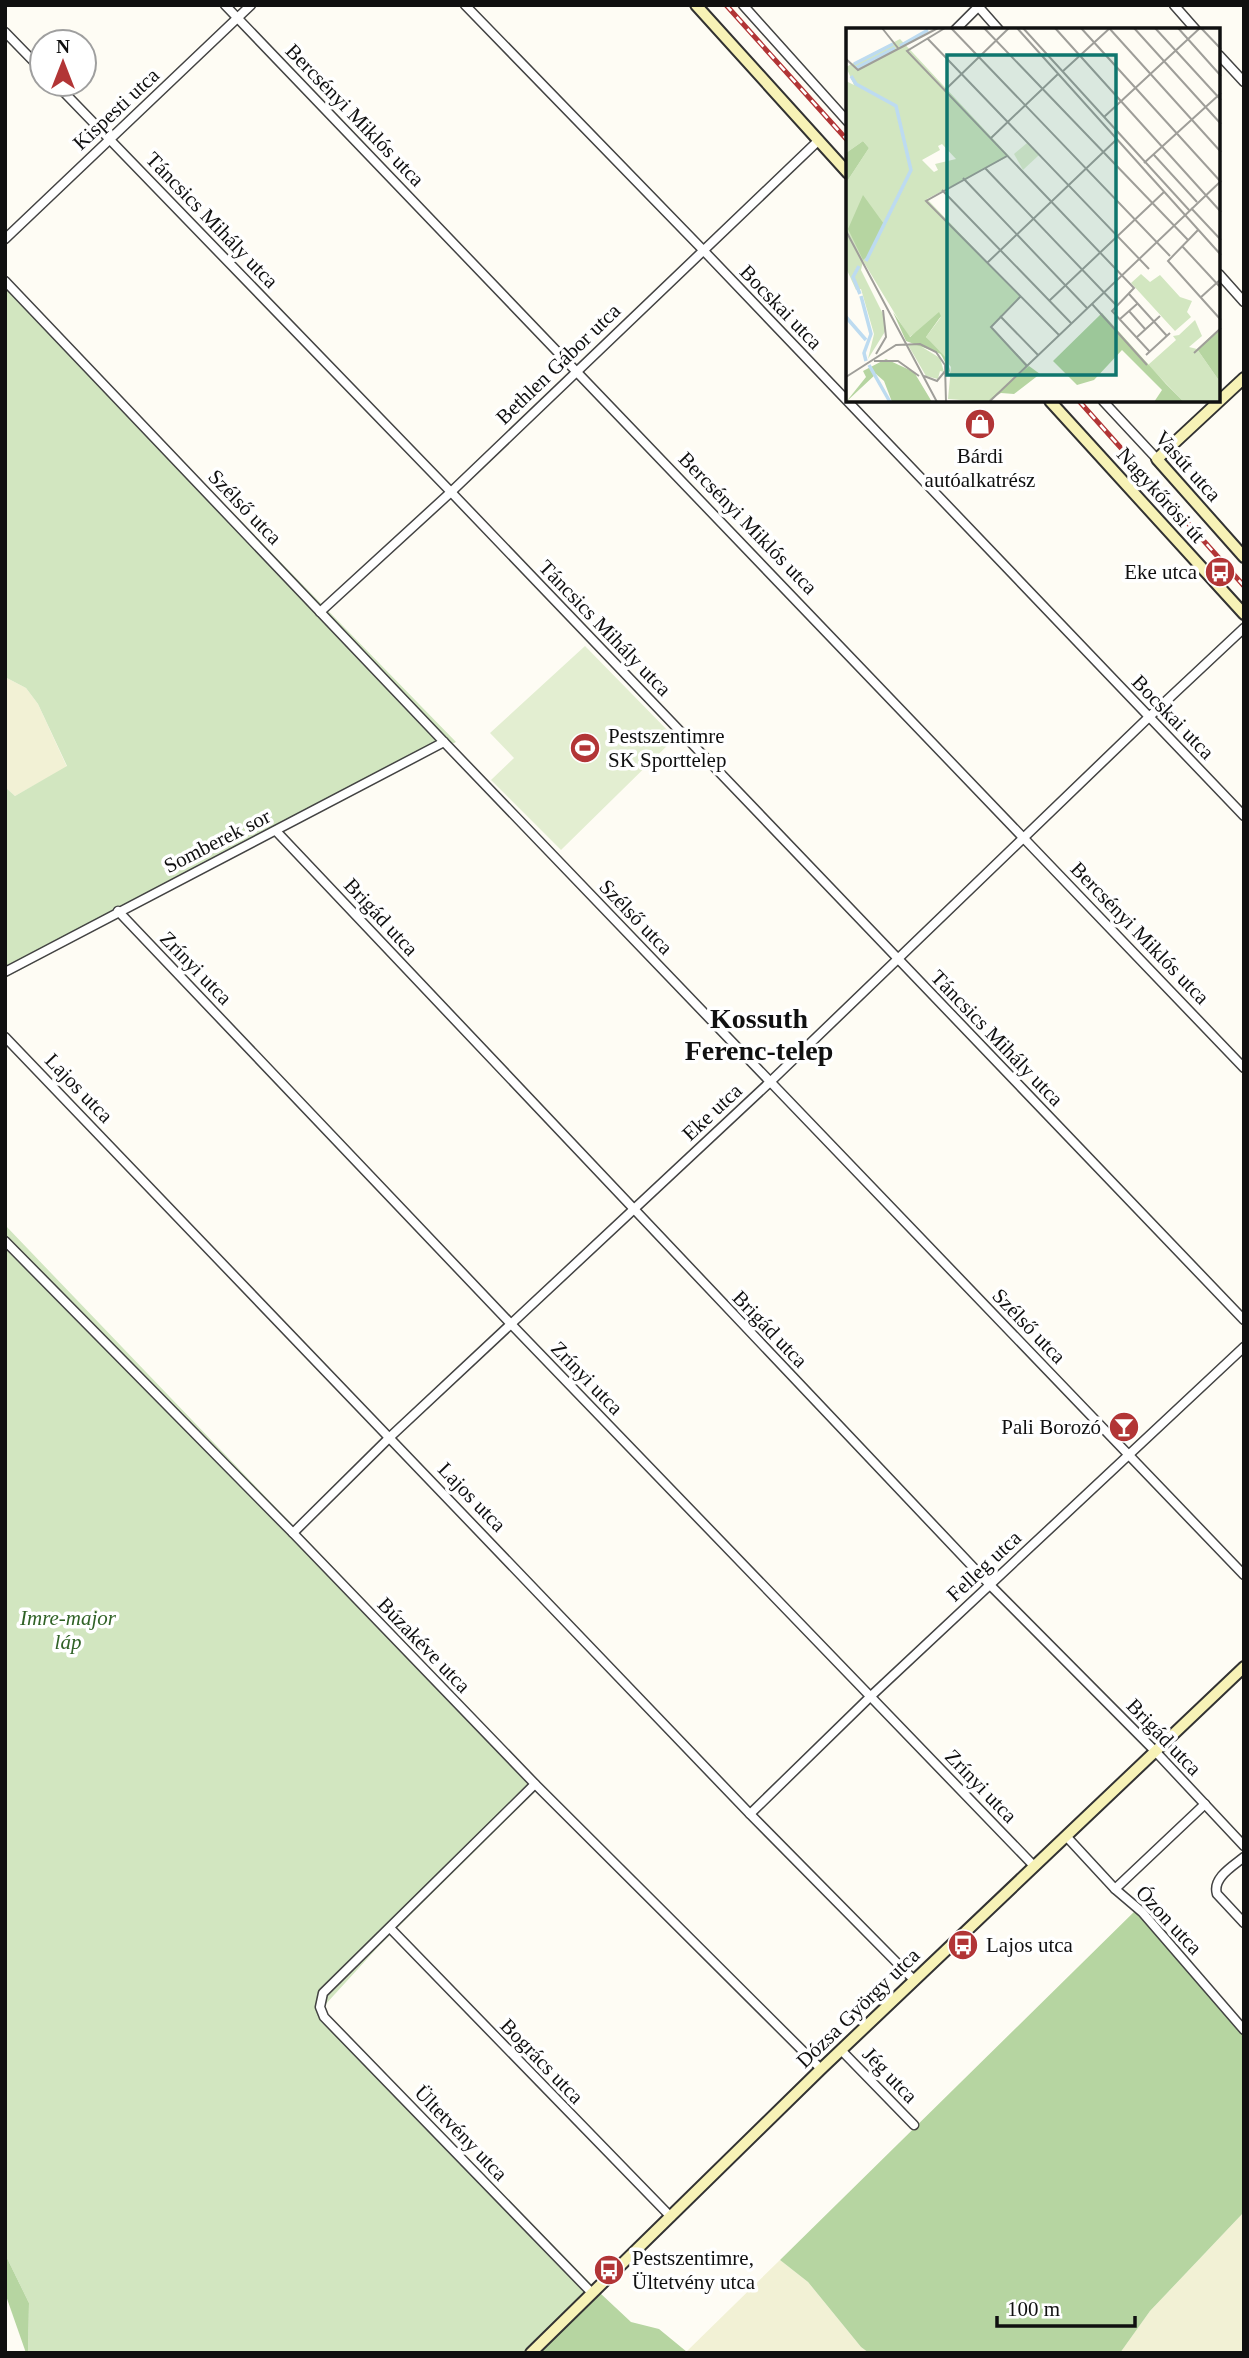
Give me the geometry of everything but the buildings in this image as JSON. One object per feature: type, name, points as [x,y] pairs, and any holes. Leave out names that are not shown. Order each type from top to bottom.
[{"type":"street","name":"Bercsényi Miklós utca","points":[[225,5],[1244,1068]]},
{"type":"street","name":"Kispesti utca","points":[[5,239],[251,5]]},
{"type":"street","name":"Bocskai utca","points":[[465,5],[846,400]]},
{"type":"street","points":[[696,5],[846,171]]},
{"type":"street","points":[[743,5],[846,120]]},
{"type":"street","points":[[1174,5],[1194,28]]},
{"type":"street","points":[[957,28],[978,6],[997,28]]},
{"type":"street","points":[[5,32],[28,56]]},
{"type":"street","points":[[1221,57],[1244,82]]},
{"type":"street","name":"Táncsics Mihály utca","points":[[70,98],[1244,1320]]},
{"type":"street","name":"Bethlen Gábor utca","points":[[320,612],[451,492],[576,369],[819,140]]},
{"type":"street","points":[[1221,276],[1244,302]]},
{"type":"street","name":"Szélső utca","points":[[5,281],[1244,1575]]},
{"type":"street","points":[[1221,400],[1244,379]]},
{"type":"street","name":"Bocskai utca","points":[[848,402],[1244,817]]},
{"type":"street","name":"Nagykőrösi út","points":[[1051,402],[1244,614]]},
{"type":"street","name":"Vasút utca","points":[[1104,402],[1244,557]]},
{"type":"street","points":[[1157,459],[1219,402]]},
{"type":"street","name":"Eke utca","points":[[293,1533],[390,1437],[770,1082],[1244,628]]},
{"type":"street","name":"Somberek sor","points":[[5,972],[444,742]]},
{"type":"street","name":"Brigád utca","points":[[276,831],[990,1585],[1155,1751],[1244,1846]]},
{"type":"street","name":"Zrínyi utca","points":[[118,911],[511,1324],[1034,1866]]},
{"type":"street","name":"Lajos utca","points":[[5,1037],[750,1814],[915,1980]]},
{"type":"street","name":"Búzakéve utca","points":[[5,1241],[293,1533],[535,1784],[821,2069]]},
{"type":"street","name":"Felleg utca","points":[[750,1814],[871,1696],[1244,1347]]},
{"type":"street","name":"Dózsa György utca","points":[[531,2353],[821,2069],[1244,1667]]},
{"type":"street","points":[[390,1928],[535,1784]]},
{"type":"street","points":[[1115,1889],[1205,1804]]},
{"type":"street","name":"Ózon utca","points":[[1066,1836],[1115,1889],[1142,1912],[1244,2030]]},
{"type":"street","points":[[1244,1857],[1217,1881],[1215,1888],[1217,1894],[1244,1923]]},
{"type":"street","name":"Ültetvény utca","points":[[390,1928],[323,1993],[320,2007],[324,2017],[592,2292]]},
{"type":"street","name":"Bogrács utca","points":[[390,1928],[671,2217]]},
{"type":"street","name":"Jég utca","points":[[841,2050],[914,2125]]},
{"type":"green space","points":[[5,279],[456,742],[356,791],[5,978],[5,787],[15,796],[67,766],[38,704],[26,688],[5,677]]},
{"type":"green space","name":"Pestszentimre SK Sporttelep","points":[[585,646],[675,738],[561,850],[491,780],[514,758],[490,733]]},
{"type":"green space","points":[[5,677],[26,688],[38,704],[67,767],[15,796],[5,787]]},
{"type":"green space","name":"Imre-major láp","points":[[5,1225],[542,1785],[378,1947],[324,2006],[327,2014],[600,2293],[531,2353],[28,2353],[29,2303],[5,2254]]},
{"type":"green space","points":[[1139,1907],[1244,2023],[1244,2212],[1150,2311],[1120,2353],[869,2353],[861,2347],[808,2282],[780,2260]]},
{"type":"green space","points":[[1244,2212],[1244,2353],[1120,2353],[1150,2311]]},
{"type":"green space","points":[[5,2254],[29,2303],[28,2353],[5,2293]]},
{"type":"green space","points":[[780,2260],[808,2282],[861,2347],[869,2353],[685,2353]]},
{"type":"green space","points":[[600,2293],[631,2322],[659,2329],[687,2352],[531,2353]]},
{"type":"railway","points":[[726,5],[846,139]]},
{"type":"railway","points":[[1080,402],[1244,586]]},
{"type":"place","name":"Bárdi autóalkatrész","points":[[980,424]]},
{"type":"place","name":"Eke utca","points":[[1220,572]]},
{"type":"place","name":"Pestszentimre SK Sporttelep","points":[[585,748]]},
{"type":"place","name":"Pali Borozó","points":[[1124,1427]]},
{"type":"place","name":"Lajos utca","points":[[963,1945]]},
{"type":"place","name":"Pestszentimre, Ültetvény utca","points":[[609,2270]]},
{"type":"district","name":"Kossuth Ferenc-telep","points":[[759,1034]]}]
